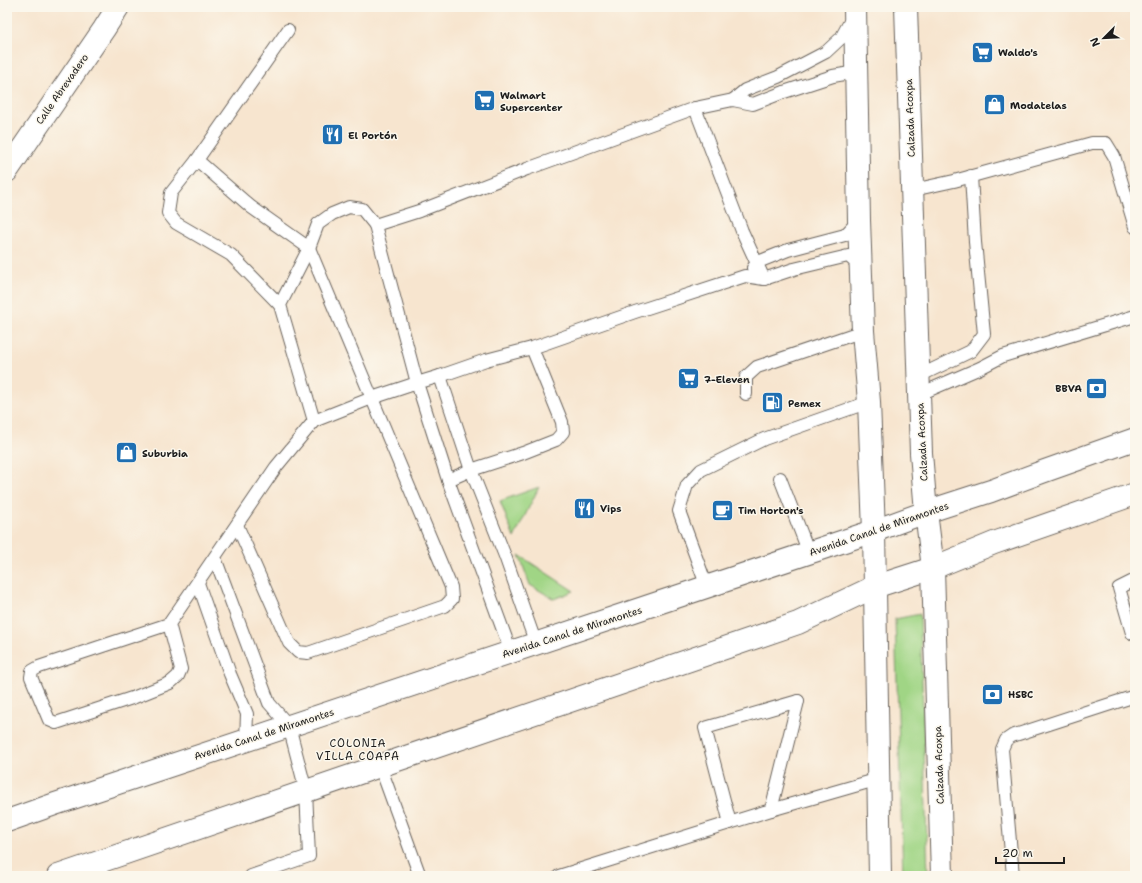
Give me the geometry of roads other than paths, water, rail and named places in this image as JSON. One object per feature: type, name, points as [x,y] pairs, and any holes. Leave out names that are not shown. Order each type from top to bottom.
[{"type":"main road","name":"Calle Abrevadero","points":[[7,171],[118,7]]},
{"type":"main road","name":"Calzada Acoxpa","points":[[906,7],[920,385],[921,453],[933,568],[942,876]]},
{"type":"main road","points":[[855,10],[859,220],[863,331],[874,532],[880,876]]},
{"type":"main road","name":"Avenida Canal de Miramontes","points":[[7,821],[246,740],[874,532],[926,512],[991,491],[1135,439]]},
{"type":"main road","points":[[58,876],[798,623],[874,587],[933,568],[994,543],[1135,494]]},
{"type":"lane","points":[[733,100],[744,90],[778,77],[826,52],[841,38],[855,10]]},
{"type":"lane","points":[[288,30],[197,160],[171,193],[168,213],[176,223],[231,255],[280,305],[314,421]]},
{"type":"lane","points":[[375,225],[419,211],[476,188],[695,108],[733,100],[753,104],[833,76],[856,72]]},
{"type":"lane","points":[[695,108],[742,230],[758,262],[764,279]]},
{"type":"lane","points":[[913,190],[1092,143],[1106,143],[1114,156],[1135,226]]},
{"type":"lane","points":[[197,160],[251,207],[309,248],[451,588],[452,599],[445,606],[308,653],[298,652],[289,643],[237,525]]},
{"type":"lane","points":[[920,385],[972,351],[984,334],[975,242],[971,176]]},
{"type":"lane","points":[[280,305],[309,248],[318,224],[332,214],[349,207],[362,209],[375,225],[417,382],[448,480],[511,652]]},
{"type":"lane","points":[[745,276],[758,262],[788,250],[845,235],[859,220]]},
{"type":"lane","points":[[169,624],[181,669],[178,676],[170,684],[56,723],[49,720],[31,677],[32,671],[39,667],[169,624],[276,467],[314,421],[417,382],[440,376],[486,360],[532,348],[745,276],[764,279],[794,269],[848,256],[861,267]]},
{"type":"lane","points":[[920,385],[980,368],[1003,356],[1135,316]]},
{"type":"lane","points":[[746,394],[746,377],[757,367],[863,331]]},
{"type":"lane","points":[[448,480],[471,470],[556,440],[563,432],[562,422],[532,348]]},
{"type":"lane","points":[[440,376],[471,470],[536,644]]},
{"type":"lane","points":[[707,587],[679,511],[687,485],[701,470],[764,438],[868,402]]},
{"type":"lane","points":[[780,478],[809,553]]},
{"type":"lane","points":[[214,558],[269,703],[289,726],[306,791],[309,856],[251,876]]},
{"type":"lane","points":[[1135,580],[1119,588],[1132,633],[1135,631]]},
{"type":"lane","points":[[198,583],[230,674],[247,714],[246,740]]},
{"type":"lane","points":[[1013,876],[1002,749],[1006,740],[1012,736],[1135,696]]},
{"type":"lane","points":[[730,823],[705,728],[798,701],[771,810]]},
{"type":"lane","points":[[380,766],[420,876]]},
{"type":"lane","points":[[559,876],[771,810],[879,779]]},
{"type":"place","name":"Waldo's","points":[[982,52]]},
{"type":"place","name":"Walmart Supercenter","points":[[485,101]]},
{"type":"place","name":"Modatelas","points":[[994,105]]},
{"type":"place","name":"El Portón","points":[[333,135]]},
{"type":"place","name":"7-Eleven","points":[[689,379]]},
{"type":"place","name":"BBVA","points":[[1097,388]]},
{"type":"place","name":"Pemex","points":[[773,403]]},
{"type":"place","name":"Suburbia","points":[[127,453]]},
{"type":"place","name":"Vips","points":[[584,508]]},
{"type":"place","name":"Tim Horton's","points":[[723,510]]},
{"type":"place","name":"HSBC","points":[[992,694]]},
{"type":"district","name":"COLONIA VILLA COAPA","points":[[358,749]]}]
